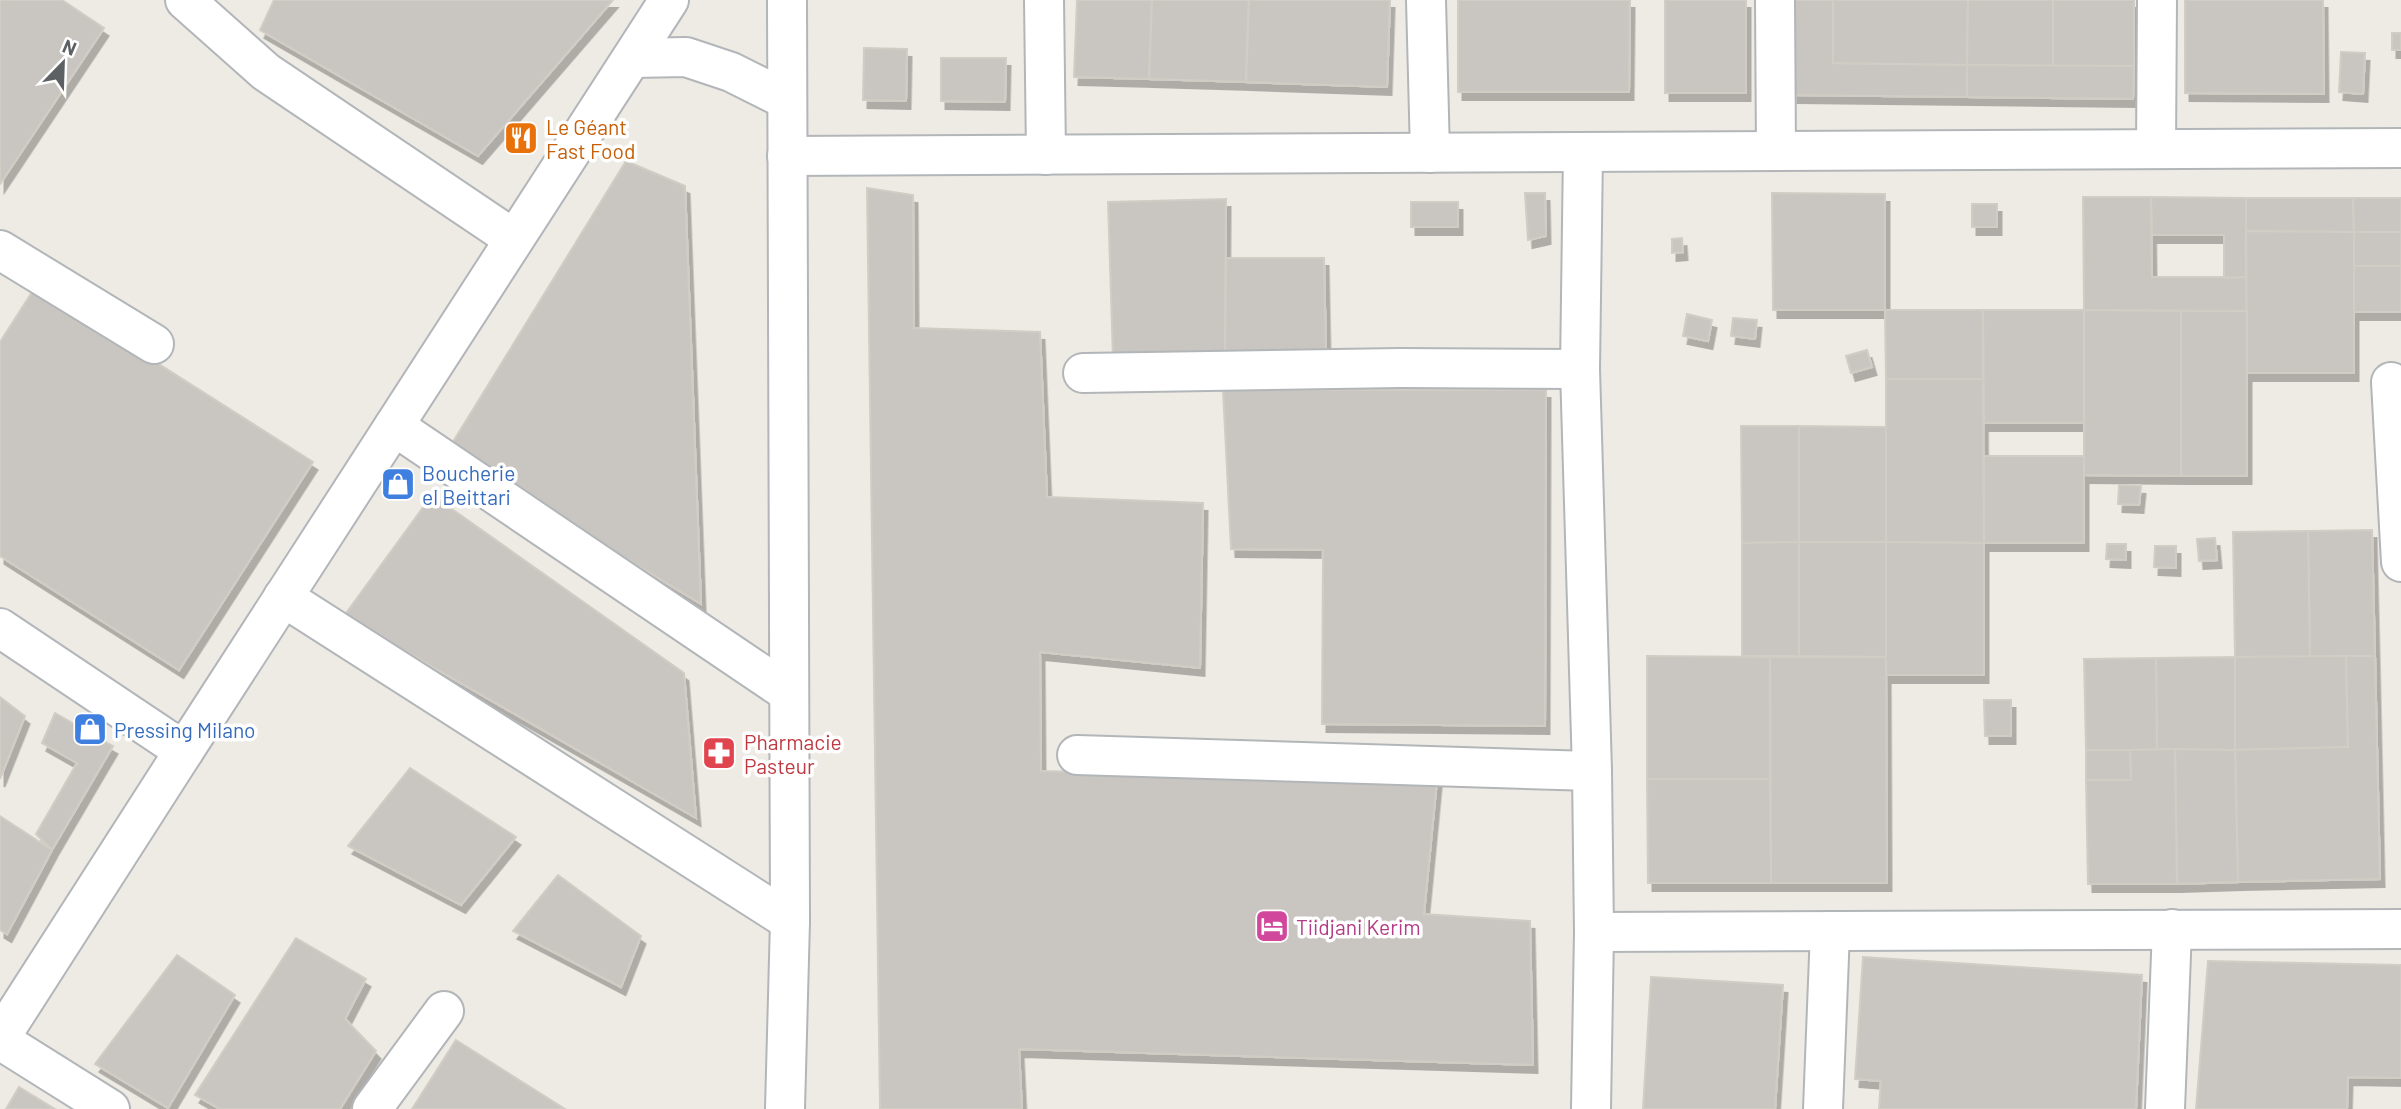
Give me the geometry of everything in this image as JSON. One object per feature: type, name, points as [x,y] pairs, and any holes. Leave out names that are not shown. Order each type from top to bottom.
[{"type":"street","points":[[185,0],[266,72],[514,239]]},
{"type":"street","points":[[110,1109],[0,1039],[669,0]]},
{"type":"street","points":[[785,1109],[790,921],[787,0]]},
{"type":"street","points":[[1044,0],[1046,155]]},
{"type":"street","points":[[1426,0],[1430,153]]},
{"type":"street","points":[[1775,0],[1776,151]]},
{"type":"street","points":[[2156,149],[2157,0]]},
{"type":"street","points":[[632,58],[687,57],[731,72],[787,100]]},
{"type":"street","points":[[787,156],[2401,148]]},
{"type":"street","points":[[1583,152],[1580,369],[1592,771],[1594,932],[1591,1109]]},
{"type":"street","points":[[4,261],[154,344]]},
{"type":"street","points":[[1083,373],[1400,368],[1580,369]]},
{"type":"street","points":[[2391,382],[2401,562]]},
{"type":"street","points":[[394,426],[789,693]]},
{"type":"street","points":[[283,597],[790,921]]},
{"type":"street","points":[[0,628],[184,751]]},
{"type":"street","points":[[1077,755],[1592,771]]},
{"type":"street","points":[[2165,1109],[2172,929]]},
{"type":"street","points":[[1594,932],[2401,929]]},
{"type":"street","points":[[1823,1109],[1830,931]]},
{"type":"street","points":[[372,1109],[444,1011]]},
{"type":"building","points":[[0,0],[62,0],[104,28],[0,184]]},
{"type":"building","points":[[274,0],[613,0],[478,156],[260,30]]},
{"type":"building","points":[[1077,0],[1152,0],[1149,79],[1074,77]]},
{"type":"building","points":[[1152,0],[1249,0],[1246,82],[1149,79]]},
{"type":"building","points":[[1249,0],[1390,0],[1387,87],[1246,82]]},
{"type":"building","points":[[1458,0],[1630,0],[1629,92],[1458,92]]},
{"type":"building","points":[[1665,0],[1746,0],[1746,93],[1665,93]]},
{"type":"building","points":[[1793,0],[1833,0],[1833,63],[1967,65],[1967,97],[1793,95]]},
{"type":"building","points":[[1833,0],[1968,0],[1967,65],[1833,63]]},
{"type":"building","points":[[1968,0],[2053,0],[2053,66],[1967,65]]},
{"type":"building","points":[[2053,0],[2134,0],[2134,66],[2053,66]]},
{"type":"building","points":[[2185,0],[2323,0],[2324,94],[2185,93]]},
{"type":"building","points":[[2392,33],[2401,33],[2401,50],[2392,50]]},
{"type":"building","points":[[864,48],[907,49],[906,101],[863,100]]},
{"type":"building","points":[[2341,52],[2365,53],[2363,94],[2339,92]]},
{"type":"building","points":[[941,58],[1006,58],[1005,102],[941,101]]},
{"type":"building","points":[[1967,65],[2134,66],[2133,99],[1967,97]]},
{"type":"building","points":[[626,161],[685,186],[701,604],[448,450]]},
{"type":"building","points":[[867,188],[913,195],[914,328],[1040,332],[1047,497],[1203,503],[1200,668],[1040,652],[1041,771],[1437,780],[1424,914],[1530,921],[1533,1065],[1019,1049],[1022,1109],[880,1109]]},
{"type":"building","points":[[1525,193],[1545,193],[1546,236],[1528,240]]},
{"type":"building","points":[[1772,193],[1885,194],[1885,310],[1773,310]]},
{"type":"building","points":[[2083,197],[2151,197],[2152,277],[2246,277],[2247,311],[2084,310]]},
{"type":"building","points":[[2151,197],[2246,198],[2246,277],[2224,278],[2224,235],[2152,235]]},
{"type":"building","points":[[2246,198],[2353,198],[2354,232],[2246,231]]},
{"type":"building","points":[[2353,198],[2401,198],[2401,232],[2354,232]]},
{"type":"building","points":[[1226,199],[1225,357],[1113,359],[1108,202]]},
{"type":"building","points":[[1411,202],[1458,202],[1458,227],[1411,227]]},
{"type":"building","points":[[1972,204],[1997,204],[1997,227],[1972,227]]},
{"type":"building","points":[[2246,231],[2354,232],[2354,373],[2247,373]]},
{"type":"building","points":[[2354,232],[2401,232],[2401,266],[2354,266]]},
{"type":"building","points":[[1682,238],[1683,252],[1672,253],[1672,239]]},
{"type":"building","points":[[1226,258],[1324,258],[1326,355],[1225,357]]},
{"type":"building","points":[[2354,266],[2401,266],[2401,312],[2354,312]]},
{"type":"building","points":[[36,286],[313,462],[179,670],[0,556],[0,342]]},
{"type":"building","points":[[1885,310],[1983,310],[1983,379],[1886,379]]},
{"type":"building","points":[[1983,310],[2084,310],[2084,423],[1984,423]]},
{"type":"building","points":[[2084,310],[2181,311],[2181,476],[2084,475]]},
{"type":"building","points":[[2181,311],[2247,311],[2247,476],[2181,476]]},
{"type":"building","points":[[1687,314],[1712,320],[1708,341],[1683,336]]},
{"type":"building","points":[[1733,318],[1757,320],[1755,339],[1731,336]]},
{"type":"building","points":[[1867,350],[1872,367],[1851,373],[1846,356]]},
{"type":"building","points":[[1886,379],[1983,379],[1984,543],[1886,542]]},
{"type":"building","points":[[1223,390],[1546,390],[1545,726],[1322,724],[1323,550],[1231,549]]},
{"type":"building","points":[[1741,426],[1799,426],[1799,542],[1742,543]]},
{"type":"building","points":[[1799,426],[1886,427],[1886,542],[1799,542]]},
{"type":"building","points":[[1984,456],[2084,456],[2084,543],[1984,543]]},
{"type":"building","points":[[2119,485],[2141,486],[2139,505],[2118,504]]},
{"type":"building","points":[[432,495],[684,673],[696,818],[344,616]]},
{"type":"building","points":[[2372,530],[2375,656],[2310,657],[2308,531]]},
{"type":"building","points":[[2308,531],[2310,657],[2235,657],[2233,532]]},
{"type":"building","points":[[2215,538],[2217,560],[2199,561],[2197,539]]},
{"type":"building","points":[[1799,542],[1886,542],[1886,657],[1799,656]]},
{"type":"building","points":[[1799,542],[1799,656],[1742,656],[1742,543]]},
{"type":"building","points":[[1886,542],[1984,543],[1984,675],[1886,675]]},
{"type":"building","points":[[2107,544],[2126,544],[2126,560],[2106,559]]},
{"type":"building","points":[[2155,546],[2176,546],[2176,568],[2154,567]]},
{"type":"building","points":[[1647,656],[1770,657],[1770,779],[1647,779]]},
{"type":"building","points":[[2346,656],[2348,747],[2235,750],[2235,657]]},
{"type":"building","points":[[2346,656],[2375,656],[2380,879],[2238,882],[2235,750],[2348,747]]},
{"type":"building","points":[[1770,657],[1886,657],[1887,883],[1771,883]]},
{"type":"building","points":[[2235,657],[2235,750],[2157,750],[2156,658]]},
{"type":"building","points":[[2156,658],[2157,750],[2086,750],[2084,659]]},
{"type":"building","points":[[0,697],[25,716],[0,779]]},
{"type":"building","points":[[1984,700],[2011,700],[2011,736],[1985,736]]},
{"type":"building","points":[[55,713],[113,746],[52,850],[36,834],[77,763],[42,743]]},
{"type":"building","points":[[2175,749],[2235,750],[2238,882],[2177,884]]},
{"type":"building","points":[[2175,749],[2177,884],[2088,884],[2086,780],[2131,780],[2130,750]]},
{"type":"building","points":[[2086,750],[2130,750],[2131,780],[2086,780]]},
{"type":"building","points":[[410,768],[516,837],[461,905],[348,846]]},
{"type":"building","points":[[1647,779],[1770,779],[1771,883],[1648,883]]},
{"type":"building","points":[[0,816],[52,850],[7,934],[0,930]]},
{"type":"building","points":[[558,875],[641,936],[621,987],[513,931]]},
{"type":"building","points":[[296,938],[366,979],[345,1019],[376,1051],[340,1109],[220,1109],[195,1095]]},
{"type":"building","points":[[177,955],[235,995],[168,1108],[95,1064]]},
{"type":"building","points":[[1863,957],[2142,975],[2136,1109],[1879,1109],[1881,1081],[1855,1079]]},
{"type":"building","points":[[2208,961],[2401,965],[2401,1078],[2348,1077],[2347,1109],[2196,1109]]},
{"type":"building","points":[[1651,977],[1783,985],[1775,1109],[1643,1109]]},
{"type":"building","points":[[456,1040],[565,1109],[412,1109]]},
{"type":"building","points":[[19,1087],[55,1109],[6,1109]]},
{"type":"place","name":"Le Géant Fast Food","points":[[521,138]]},
{"type":"place","name":"Boucherie el Beittari","points":[[398,484]]},
{"type":"place","name":"Pressing Milano","points":[[90,729]]},
{"type":"place","name":"Pharmacie Pasteur","points":[[719,753]]},
{"type":"place","name":"Tiidjani Kerim","points":[[1272,926]]}]
